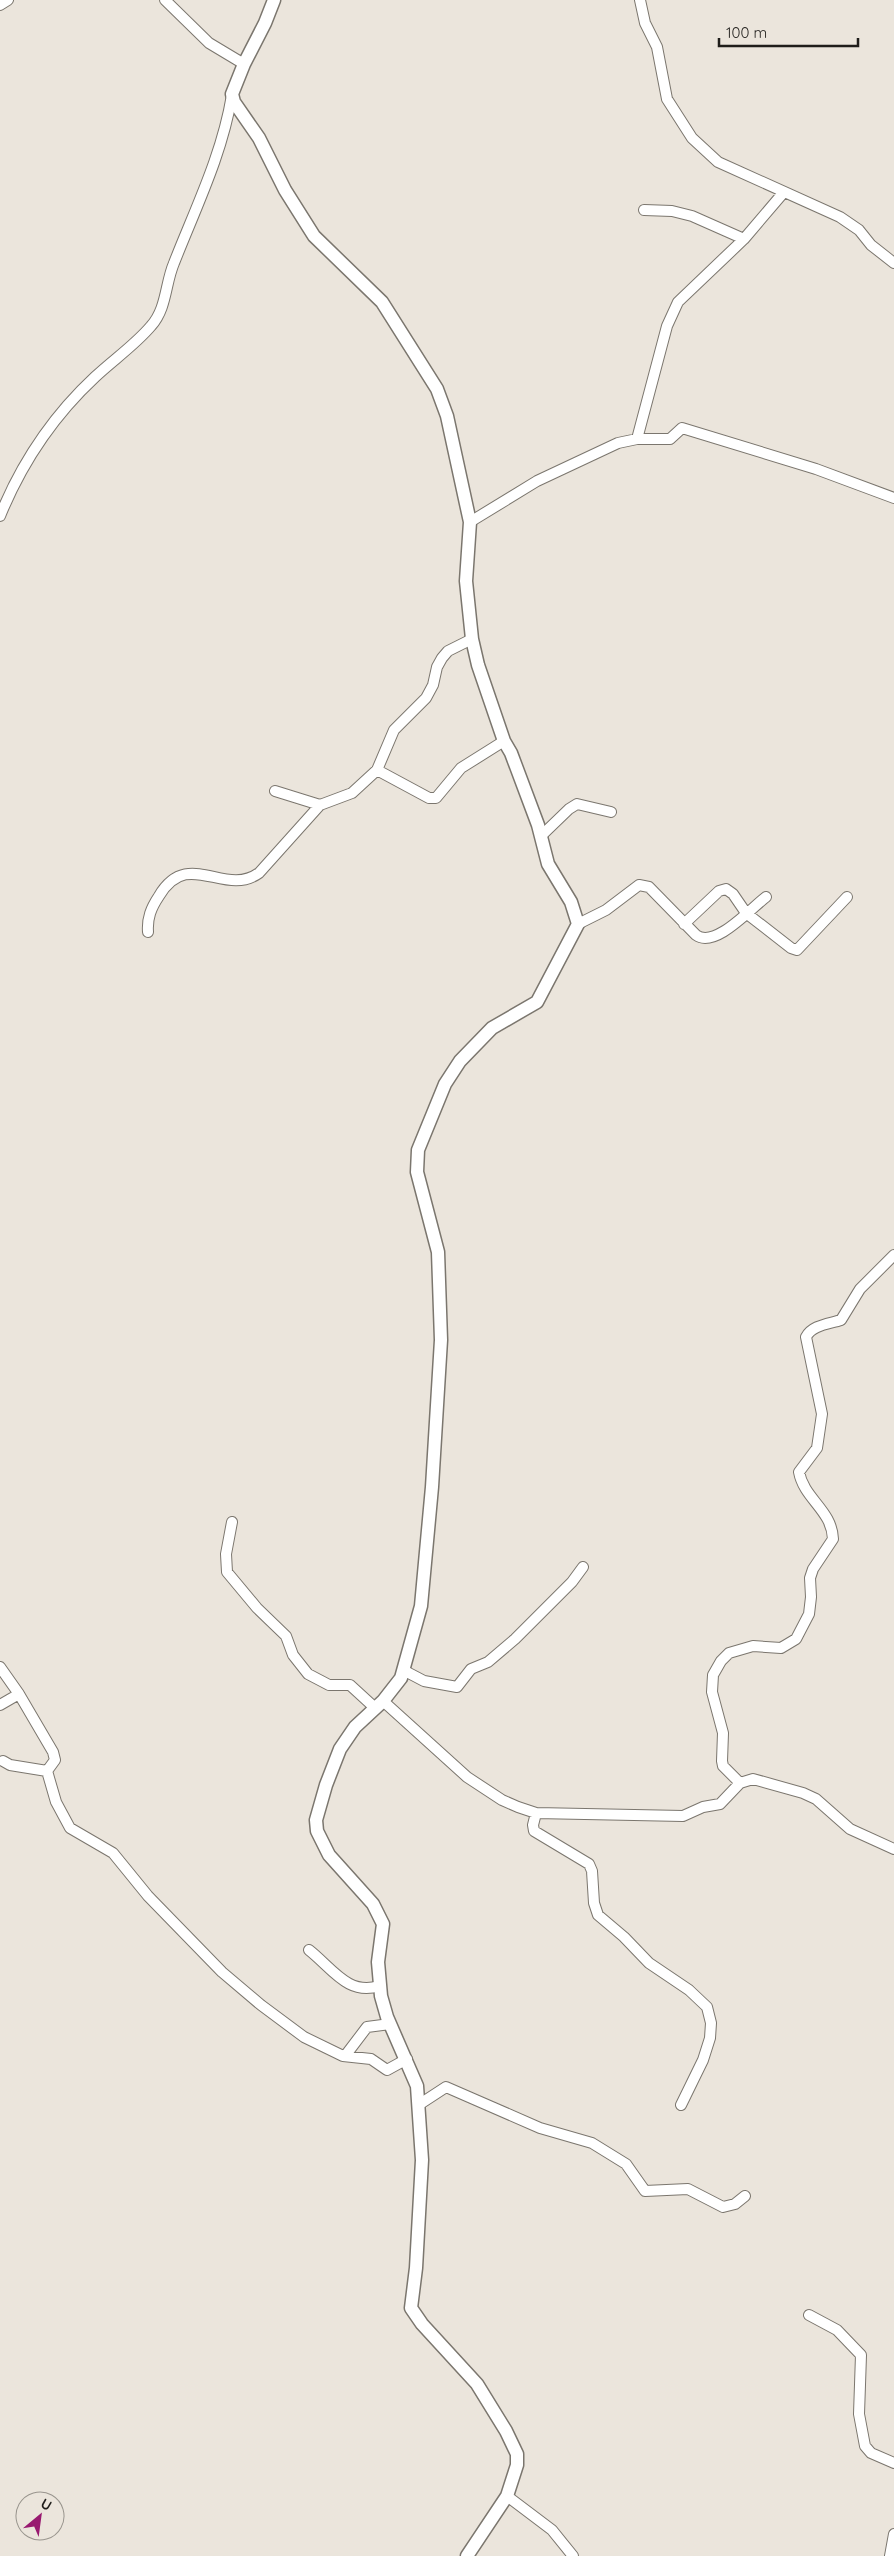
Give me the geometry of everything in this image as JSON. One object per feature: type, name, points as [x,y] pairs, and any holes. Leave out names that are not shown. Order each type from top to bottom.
[{"type":"street","points":[[0,5],[8,0]]},
{"type":"street","points":[[165,0],[209,42],[244,64]]},
{"type":"street","points":[[0,516],[25,461],[46,430],[76,395],[143,334],[160,314],[173,263],[214,167],[227,127],[232,94],[274,0]]},
{"type":"street","points":[[640,0],[645,23],[657,46],[667,99],[681,124],[702,149],[718,162],[840,217],[859,230],[871,245],[894,263]]},
{"type":"street","points":[[232,94],[237,107],[259,138],[285,190],[309,228],[325,248],[382,302],[430,375],[440,395],[447,416],[470,522],[466,581],[472,639],[478,665],[504,741],[511,753],[541,836],[552,872],[571,902],[578,924]]},
{"type":"street","points":[[637,439],[673,312],[688,291],[744,239],[784,192]]},
{"type":"street","points":[[644,210],[672,210],[692,216],[744,239]]},
{"type":"street","points":[[470,522],[555,472],[618,444],[637,439],[670,439],[680,428],[816,469],[894,498]]},
{"type":"street","points":[[148,932],[147,920],[153,906],[172,880],[186,873],[201,873],[218,879],[249,880],[259,873],[320,804],[352,792],[377,770],[394,730],[402,719],[426,698],[442,658],[448,651],[472,639]]},
{"type":"street","points":[[377,770],[428,798],[436,798],[461,768],[504,741]]},
{"type":"street","points":[[275,790],[320,804]]},
{"type":"street","points":[[541,836],[573,805],[581,804],[611,812]]},
{"type":"street","points":[[467,2556],[507,2496],[518,2459],[506,2431],[477,2384],[422,2324],[411,2308],[416,2268],[422,2160],[420,2104],[417,2086],[407,2059],[390,2024],[379,1986],[378,1962],[383,1924],[373,1904],[329,1855],[317,1831],[316,1820],[326,1785],[340,1749],[355,1727],[395,1686],[403,1670],[417,1623],[424,1584],[440,1360],[438,1252],[419,1179],[417,1156],[445,1084],[460,1061],[492,1028],[536,1002],[578,924],[606,910],[639,885],[644,884],[701,939],[708,940],[724,932],[766,896]]},
{"type":"street","points":[[684,924],[723,890],[733,894],[746,913],[791,948],[797,950],[847,897]]},
{"type":"street","points":[[740,1783],[723,1766],[723,1733],[712,1692],[713,1675],[721,1661],[729,1653],[740,1648],[763,1645],[781,1648],[796,1639],[809,1614],[811,1597],[810,1578],[813,1569],[833,1539],[827,1515],[803,1484],[799,1472],[817,1448],[822,1414],[806,1337],[808,1332],[817,1327],[841,1320],[860,1289],[894,1255]]},
{"type":"street","points":[[232,1522],[226,1554],[227,1572],[257,1608],[286,1636],[293,1655],[308,1674],[329,1685],[350,1685],[378,1704],[467,1777],[502,1800],[536,1813],[683,1816],[703,1807],[720,1804],[740,1783],[752,1779],[803,1793],[826,1806],[850,1829],[894,1849]]},
{"type":"street","points":[[403,1670],[424,1680],[457,1687],[471,1669],[491,1660],[514,1640],[572,1582],[583,1568]]},
{"type":"street","points":[[0,1667],[19,1694],[55,1757],[54,1764],[47,1771]]},
{"type":"street","points":[[0,1705],[19,1694]]},
{"type":"street","points":[[3,1761],[14,1766],[47,1771]]},
{"type":"street","points":[[47,1771],[56,1802],[70,1828],[113,1853],[148,1896],[199,1950],[261,2005],[304,2037],[345,2056],[371,2059],[387,2070],[407,2059]]},
{"type":"street","points":[[536,1813],[533,1825],[534,1831],[570,1854],[585,1861],[591,1868],[594,1903],[599,1917],[624,1937],[649,1963],[689,1990],[708,2007],[711,2022],[710,2038],[703,2060],[681,2105]]},
{"type":"street","points":[[309,1950],[357,1989],[379,1986]]},
{"type":"street","points":[[345,2056],[366,2027],[390,2024]]},
{"type":"street","points":[[420,2104],[446,2087],[540,2128],[592,2143],[626,2164],[645,2191],[688,2190],[723,2207],[735,2204],[745,2196]]},
{"type":"street","points":[[809,2315],[841,2333],[861,2355],[859,2414],[865,2446],[871,2453],[894,2464]]},
{"type":"street","points":[[507,2496],[552,2530],[573,2556]]},
{"type":"street","points":[[890,2556],[894,2534]]}]
